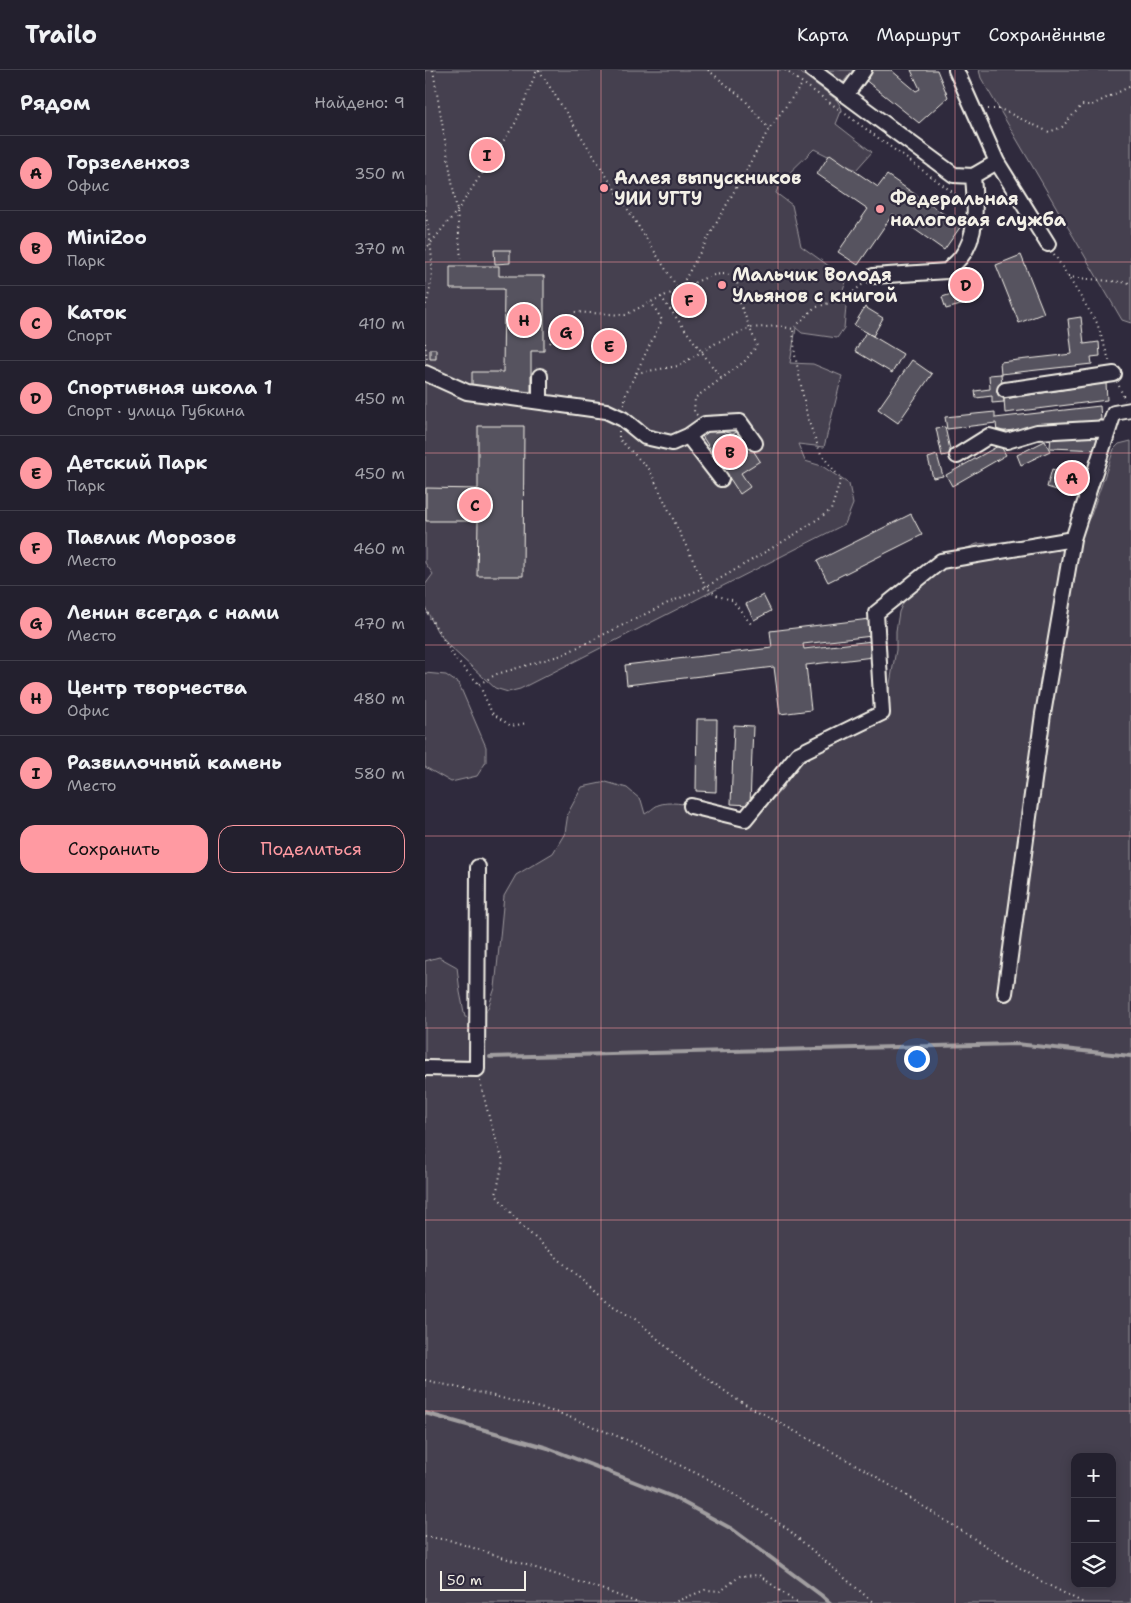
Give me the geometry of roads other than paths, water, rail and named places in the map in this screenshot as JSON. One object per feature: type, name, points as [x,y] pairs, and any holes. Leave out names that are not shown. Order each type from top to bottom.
[{"type":"street","points":[[812,70],[954,175],[973,176],[997,162]]},
{"type":"street","points":[[846,95],[864,70]]},
{"type":"street","points":[[956,70],[997,162],[1047,244]]},
{"type":"street","points":[[873,276],[947,271],[962,255],[972,235],[976,209],[973,176]]},
{"type":"street","points":[[426,366],[467,392],[606,411],[623,419],[645,437],[672,443],[688,436],[705,424],[740,422],[755,443]]},
{"type":"street","points":[[1005,390],[1114,374]]},
{"type":"street","points":[[540,376],[540,401]]},
{"type":"street","points":[[1005,993],[1043,714],[1073,538],[1114,413],[1131,410]]},
{"type":"street","points":[[957,456],[989,436],[1007,442],[1037,432],[1109,428]]},
{"type":"street","points":[[688,436],[721,479]]},
{"type":"street","points":[[691,806],[745,819],[798,754],[882,713],[876,612],[941,561],[1073,538]]},
{"type":"street","points":[[425,1068],[477,1069],[478,867]]},
{"type":"waterway","points":[[490,1057],[1016,1044],[1131,1056]]},
{"type":"waterway","points":[[425,1413],[548,1448],[673,1497],[732,1529],[830,1603]]},
{"type":"place","name":"Развилочный камень","points":[[487,155]]},
{"type":"place","name":"Аллея выпускников УИИ УГТУ","points":[[604,188]]},
{"type":"place","name":"Федеральная налоговая служба","points":[[880,209]]},
{"type":"place","name":"Мальчик Володя Ульянов с книгой","points":[[722,285]]},
{"type":"place","name":"Спортивная школа 1","points":[[966,285]]},
{"type":"place","name":"Павлик Морозов","points":[[689,300]]},
{"type":"place","name":"Центр творчества","points":[[524,320]]},
{"type":"place","name":"Ленин всегда с нами","points":[[566,332]]},
{"type":"place","name":"Детский Парк","points":[[609,346]]},
{"type":"place","name":"MiniZoo","points":[[730,452]]},
{"type":"place","name":"Горзеленхоз","points":[[1072,478]]},
{"type":"place","name":"Каток","points":[[475,505]]}]
